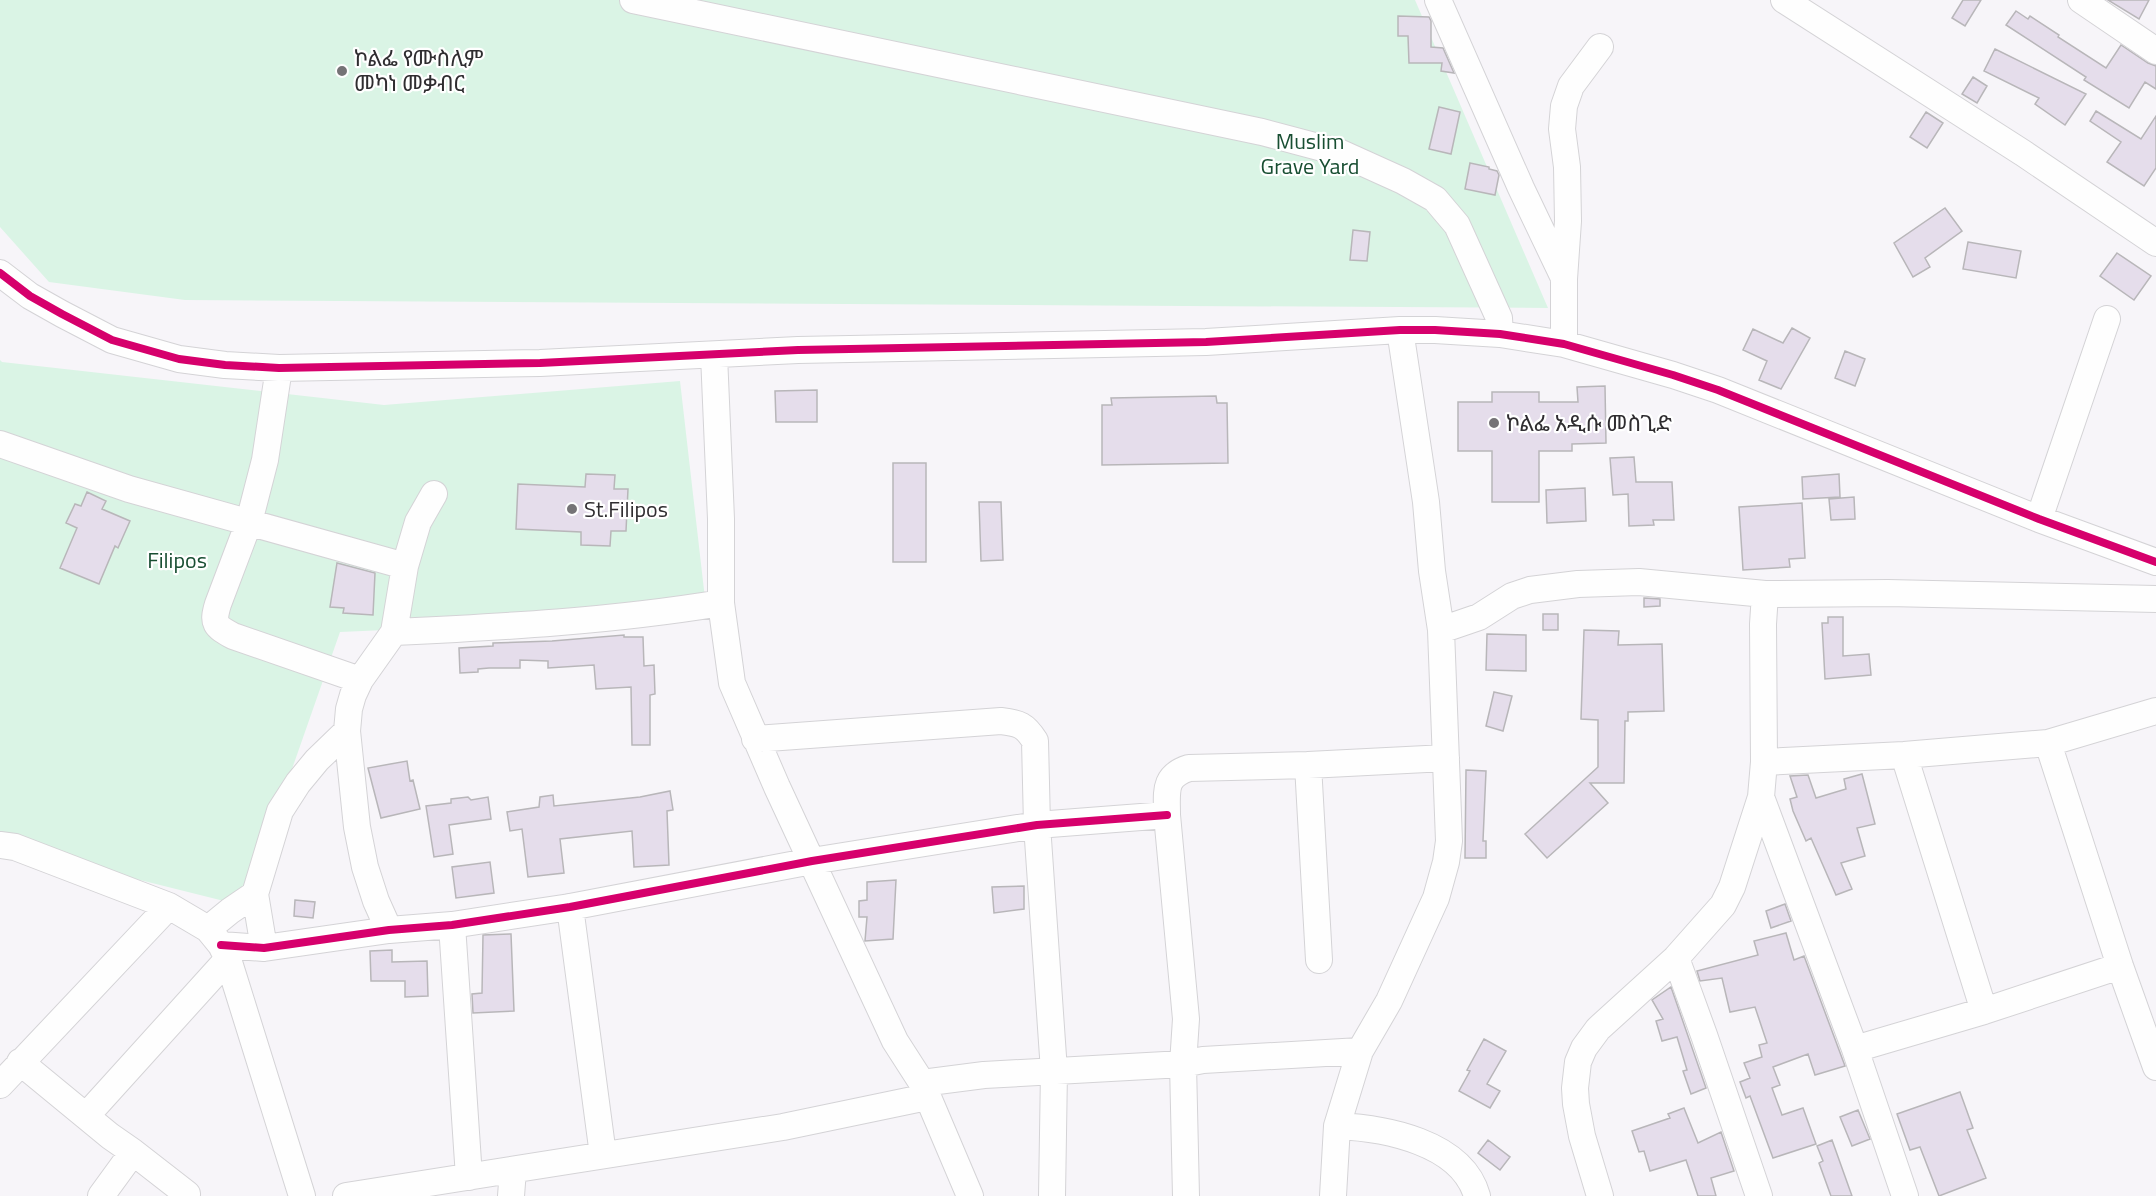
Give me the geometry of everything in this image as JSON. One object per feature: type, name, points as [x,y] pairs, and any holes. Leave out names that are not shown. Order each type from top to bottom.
[{"type":"street","points":[[633,0],[1262,132],[1341,153],[1435,199],[1457,225],[1499,318],[1500,334]]},
{"type":"street","points":[[1438,0],[1564,279]]},
{"type":"street","points":[[1784,0],[2023,153],[2156,243]]},
{"type":"street","points":[[2081,0],[2156,51]]},
{"type":"street","points":[[1564,344],[1564,279],[1568,221],[1567,167],[1562,129],[1564,106],[1571,86],[1600,47]]},
{"type":"street","points":[[0,273],[30,296],[112,340],[179,359],[225,365],[279,368],[540,363],[798,350],[1206,342],[1400,330],[1500,334],[1564,344],[1718,390],[2038,519],[2156,562]]},
{"type":"street","points":[[2038,519],[2107,319]]},
{"type":"street","points":[[1333,1196],[1337,1126],[1360,1051],[1389,1000],[1436,898],[1446,862],[1449,840],[1441,630],[1432,571],[1425,492],[1400,330]]},
{"type":"street","points":[[714,355],[721,519],[721,603],[732,682],[755,739],[895,1041],[924,1090],[968,1196]]},
{"type":"street","points":[[279,368],[267,451],[249,522],[215,613],[216,624],[232,636],[360,680]]},
{"type":"street","points":[[0,444],[129,489],[405,566]]},
{"type":"street","points":[[389,930],[376,901],[365,867],[351,785],[347,731],[352,695],[394,632],[405,566],[418,522],[434,494]]},
{"type":"street","points":[[1441,630],[1479,617],[1512,596],[1530,590],[1578,584],[1639,582],[1765,594],[1888,593],[2156,599]]},
{"type":"street","points":[[1600,1196],[1579,1118],[1575,1088],[1578,1062],[1584,1048],[1598,1029],[1676,958],[1723,904],[1732,887],[1761,797],[1764,762],[1763,624],[1765,594]]},
{"type":"street","points":[[394,632],[538,625],[662,613],[721,603]]},
{"type":"street","points":[[1764,762],[1904,755],[2048,743],[2156,711]]},
{"type":"street","points":[[755,739],[1001,722],[1020,724],[1027,729],[1035,741],[1037,825],[1054,1071],[1052,1196]]},
{"type":"street","points":[[86,1116],[255,894],[280,811],[298,783],[317,760],[347,731]]},
{"type":"street","points":[[2048,743],[2120,966],[2156,1067]]},
{"type":"street","points":[[1904,755],[1984,1011]]},
{"type":"street","points":[[1186,1196],[1183,1064],[1186,1019],[1167,815],[1167,788],[1174,775],[1189,768],[1446,758]]},
{"type":"street","points":[[1308,765],[1319,960]]},
{"type":"street","points":[[1761,797],[1855,1049],[1905,1196]]},
{"type":"street","points":[[0,845],[15,848],[170,906],[219,944],[264,948],[389,930],[452,925],[570,907],[812,861],[1037,825],[1167,815]]},
{"type":"street","points":[[255,894],[264,948]]},
{"type":"street","points":[[0,1084],[170,906]]},
{"type":"street","points":[[570,907],[603,1155]]},
{"type":"street","points":[[452,925],[454,1184]]},
{"type":"street","points":[[219,944],[302,1196]]},
{"type":"street","points":[[1676,958],[1759,1196]]},
{"type":"street","points":[[1855,1049],[1984,1011],[2120,966]]},
{"type":"street","points":[[346,1196],[454,1184],[513,1170],[783,1127],[984,1075],[1360,1051]]},
{"type":"street","points":[[20,1062],[187,1194]]},
{"type":"street","points":[[1337,1126],[1387,1131],[1436,1149],[1462,1168],[1477,1196]]},
{"type":"street","points":[[101,1196],[133,1152]]},
{"type":"street","points":[[511,1196],[513,1170]]},
{"type":"green space","name":"Muslim Grave Yard","points":[[0,0],[1415,0],[1548,308],[185,300],[49,282],[0,227]]},
{"type":"green space","name":"Filipos","points":[[0,360],[384,405],[680,381],[707,616],[340,632],[244,906],[0,845]]},
{"type":"building","points":[[1963,0],[1981,0],[1965,26],[1952,18]]},
{"type":"building","points":[[2108,0],[2149,0],[2139,19]]},
{"type":"building","points":[[2016,11],[2028,19],[2030,16],[2106,68],[2121,45],[2156,66],[2156,89],[2145,82],[2129,108],[2084,80],[2086,77],[2006,25]]},
{"type":"building","points":[[1398,16],[1429,17],[1431,47],[1443,48],[1454,73],[1441,71],[1442,63],[1409,63],[1408,36],[1398,36]]},
{"type":"building","points":[[1995,49],[2086,94],[2065,125],[2035,104],[2039,98],[1984,71]]},
{"type":"building","points":[[1973,77],[1987,86],[1977,103],[1962,94]]},
{"type":"building","points":[[1439,107],[1460,112],[1451,154],[1429,149]]},
{"type":"building","points":[[2096,111],[2141,139],[2156,116],[2156,168],[2144,186],[2107,162],[2121,142],[2090,121]]},
{"type":"building","points":[[1926,112],[1943,123],[1927,148],[1910,137]]},
{"type":"building","points":[[1470,163],[1497,171],[1499,175],[1495,195],[1465,189]]},
{"type":"building","points":[[1945,208],[1962,231],[1925,258],[1930,267],[1913,277],[1894,243]]},
{"type":"building","points":[[1353,230],[1370,232],[1367,261],[1350,260]]},
{"type":"building","points":[[1968,242],[2021,251],[2016,278],[1963,269]]},
{"type":"building","points":[[2117,253],[2151,276],[2134,300],[2100,276]]},
{"type":"building","points":[[1792,328],[1810,338],[1781,389],[1759,380],[1767,361],[1743,350],[1753,329],[1783,343]]},
{"type":"building","points":[[1845,351],[1865,359],[1855,386],[1835,378]]},
{"type":"building","points":[[1605,386],[1606,443],[1572,444],[1572,451],[1539,451],[1539,502],[1492,502],[1492,451],[1458,451],[1458,402],[1492,402],[1492,392],[1539,392],[1539,402],[1578,402],[1577,387]]},
{"type":"building","points":[[817,390],[817,422],[776,422],[775,391]]},
{"type":"building","points":[[1216,396],[1217,403],[1227,403],[1228,463],[1102,465],[1102,405],[1112,405],[1111,398]]},
{"type":"building","points":[[1634,457],[1636,482],[1672,482],[1674,520],[1653,520],[1654,525],[1629,526],[1628,494],[1613,495],[1610,458]]},
{"type":"building","points":[[893,463],[926,463],[926,562],[893,562]]},
{"type":"building","name":"St.Filipos","points":[[586,474],[615,475],[614,489],[628,489],[626,531],[611,531],[610,546],[581,545],[581,532],[516,529],[518,484],[585,487]]},
{"type":"building","points":[[1839,474],[1840,497],[1803,499],[1802,477]]},
{"type":"building","points":[[1585,488],[1586,521],[1547,523],[1546,490]]},
{"type":"building","points":[[87,492],[106,501],[102,509],[130,521],[118,548],[115,546],[99,584],[60,568],[77,528],[66,523],[75,504],[81,506]]},
{"type":"building","points":[[1854,497],[1855,519],[1831,520],[1829,499]]},
{"type":"building","points":[[979,502],[1001,502],[1003,560],[981,561]]},
{"type":"building","points":[[1802,503],[1805,558],[1789,559],[1790,567],[1743,570],[1739,507]]},
{"type":"building","points":[[337,563],[375,573],[373,615],[343,613],[344,608],[330,607]]},
{"type":"building","points":[[1644,598],[1660,599],[1660,606],[1644,607]]},
{"type":"building","points":[[1543,614],[1558,614],[1558,630],[1543,630]]},
{"type":"building","points":[[1828,617],[1843,617],[1843,656],[1869,654],[1871,675],[1825,679],[1822,623],[1828,623]]},
{"type":"building","points":[[1584,630],[1619,631],[1618,645],[1662,644],[1664,711],[1628,712],[1628,721],[1625,721],[1624,783],[1590,783],[1608,803],[1547,858],[1525,834],[1598,767],[1598,720],[1581,719]]},
{"type":"building","points":[[1487,634],[1526,635],[1526,671],[1486,670]]},
{"type":"building","points":[[624,635],[624,637],[643,637],[644,666],[654,665],[655,694],[650,695],[650,745],[632,745],[631,687],[596,689],[594,665],[548,668],[548,661],[520,660],[520,668],[489,668],[478,669],[478,672],[460,673],[459,648],[493,646],[493,643]]},
{"type":"building","points":[[1494,692],[1512,696],[1503,731],[1486,726]]},
{"type":"building","points":[[407,761],[410,781],[413,780],[420,809],[381,818],[368,768]]},
{"type":"building","points":[[1466,770],[1486,771],[1483,841],[1486,841],[1486,858],[1465,858]]},
{"type":"building","points":[[1862,774],[1875,824],[1857,828],[1865,856],[1841,863],[1852,889],[1836,895],[1811,838],[1806,841],[1793,811],[1790,799],[1797,797],[1790,776],[1808,775],[1816,798],[1846,789],[1844,779]]},
{"type":"building","points":[[670,791],[673,810],[667,811],[669,865],[634,867],[632,831],[560,839],[564,873],[528,877],[522,829],[510,831],[507,812],[539,807],[540,797],[553,795],[554,806],[640,797]]},
{"type":"building","points":[[468,797],[471,800],[488,797],[491,819],[449,825],[453,854],[434,857],[426,806],[451,803],[451,799]]},
{"type":"building","points":[[490,862],[494,893],[456,898],[452,867]]},
{"type":"building","points":[[896,880],[893,939],[865,941],[867,917],[859,917],[859,901],[867,900],[867,882]]},
{"type":"building","points":[[1024,886],[1024,909],[994,913],[992,887]]},
{"type":"building","points":[[295,900],[315,902],[313,918],[294,916]]},
{"type":"building","points":[[1785,904],[1791,921],[1771,928],[1766,911]]},
{"type":"building","points":[[1786,933],[1794,960],[1804,956],[1845,1066],[1815,1075],[1808,1054],[1773,1067],[1780,1085],[1772,1088],[1782,1115],[1803,1108],[1816,1144],[1773,1158],[1750,1096],[1746,1098],[1740,1082],[1750,1078],[1744,1063],[1762,1057],[1759,1045],[1767,1043],[1755,1007],[1730,1012],[1722,978],[1700,981],[1697,971],[1758,955],[1754,941]]},
{"type":"building","points":[[511,934],[514,1011],[473,1013],[472,994],[482,993],[483,935]]},
{"type":"building","points":[[392,950],[392,962],[427,961],[428,996],[405,997],[405,981],[371,981],[370,951]]},
{"type":"building","points":[[1671,987],[1706,1088],[1691,1094],[1683,1071],[1687,1070],[1677,1037],[1662,1041],[1656,1021],[1663,1019],[1652,1000]]},
{"type":"building","points":[[1484,1039],[1506,1051],[1487,1084],[1500,1091],[1490,1108],[1459,1091],[1470,1071],[1467,1070]]},
{"type":"building","points":[[1960,1092],[1973,1128],[1967,1130],[1986,1178],[1939,1196],[1920,1147],[1910,1150],[1897,1114]]},
{"type":"building","points":[[1684,1108],[1698,1143],[1721,1132],[1734,1171],[1711,1178],[1716,1196],[1698,1196],[1686,1160],[1650,1171],[1644,1151],[1639,1152],[1632,1131],[1670,1118],[1668,1114]]},
{"type":"building","points":[[1858,1110],[1870,1139],[1852,1146],[1840,1117]]},
{"type":"building","points":[[1488,1140],[1510,1157],[1500,1170],[1478,1153]]},
{"type":"building","points":[[1832,1140],[1852,1196],[1831,1196],[1819,1163],[1823,1161],[1817,1146]]},
{"type":"cycle path","points":[[0,273],[30,296],[112,340],[179,359],[225,365],[279,368],[540,363],[798,350],[1206,342],[1400,330],[1500,334],[1564,344],[1718,390],[2039,519],[2156,562]]},
{"type":"cycle path","points":[[221,945],[264,948],[389,930],[452,925],[570,907],[812,861],[1037,825],[1167,815]]},
{"type":"place","name":"ኮልፌ የሙስሊም መካነ መቃብር","points":[[342,71]]},
{"type":"place","name":"ኮልፌ አዲሱ መስጊድ","points":[[1494,423]]},
{"type":"place","name":"St.Filipos","points":[[572,509]]}]
